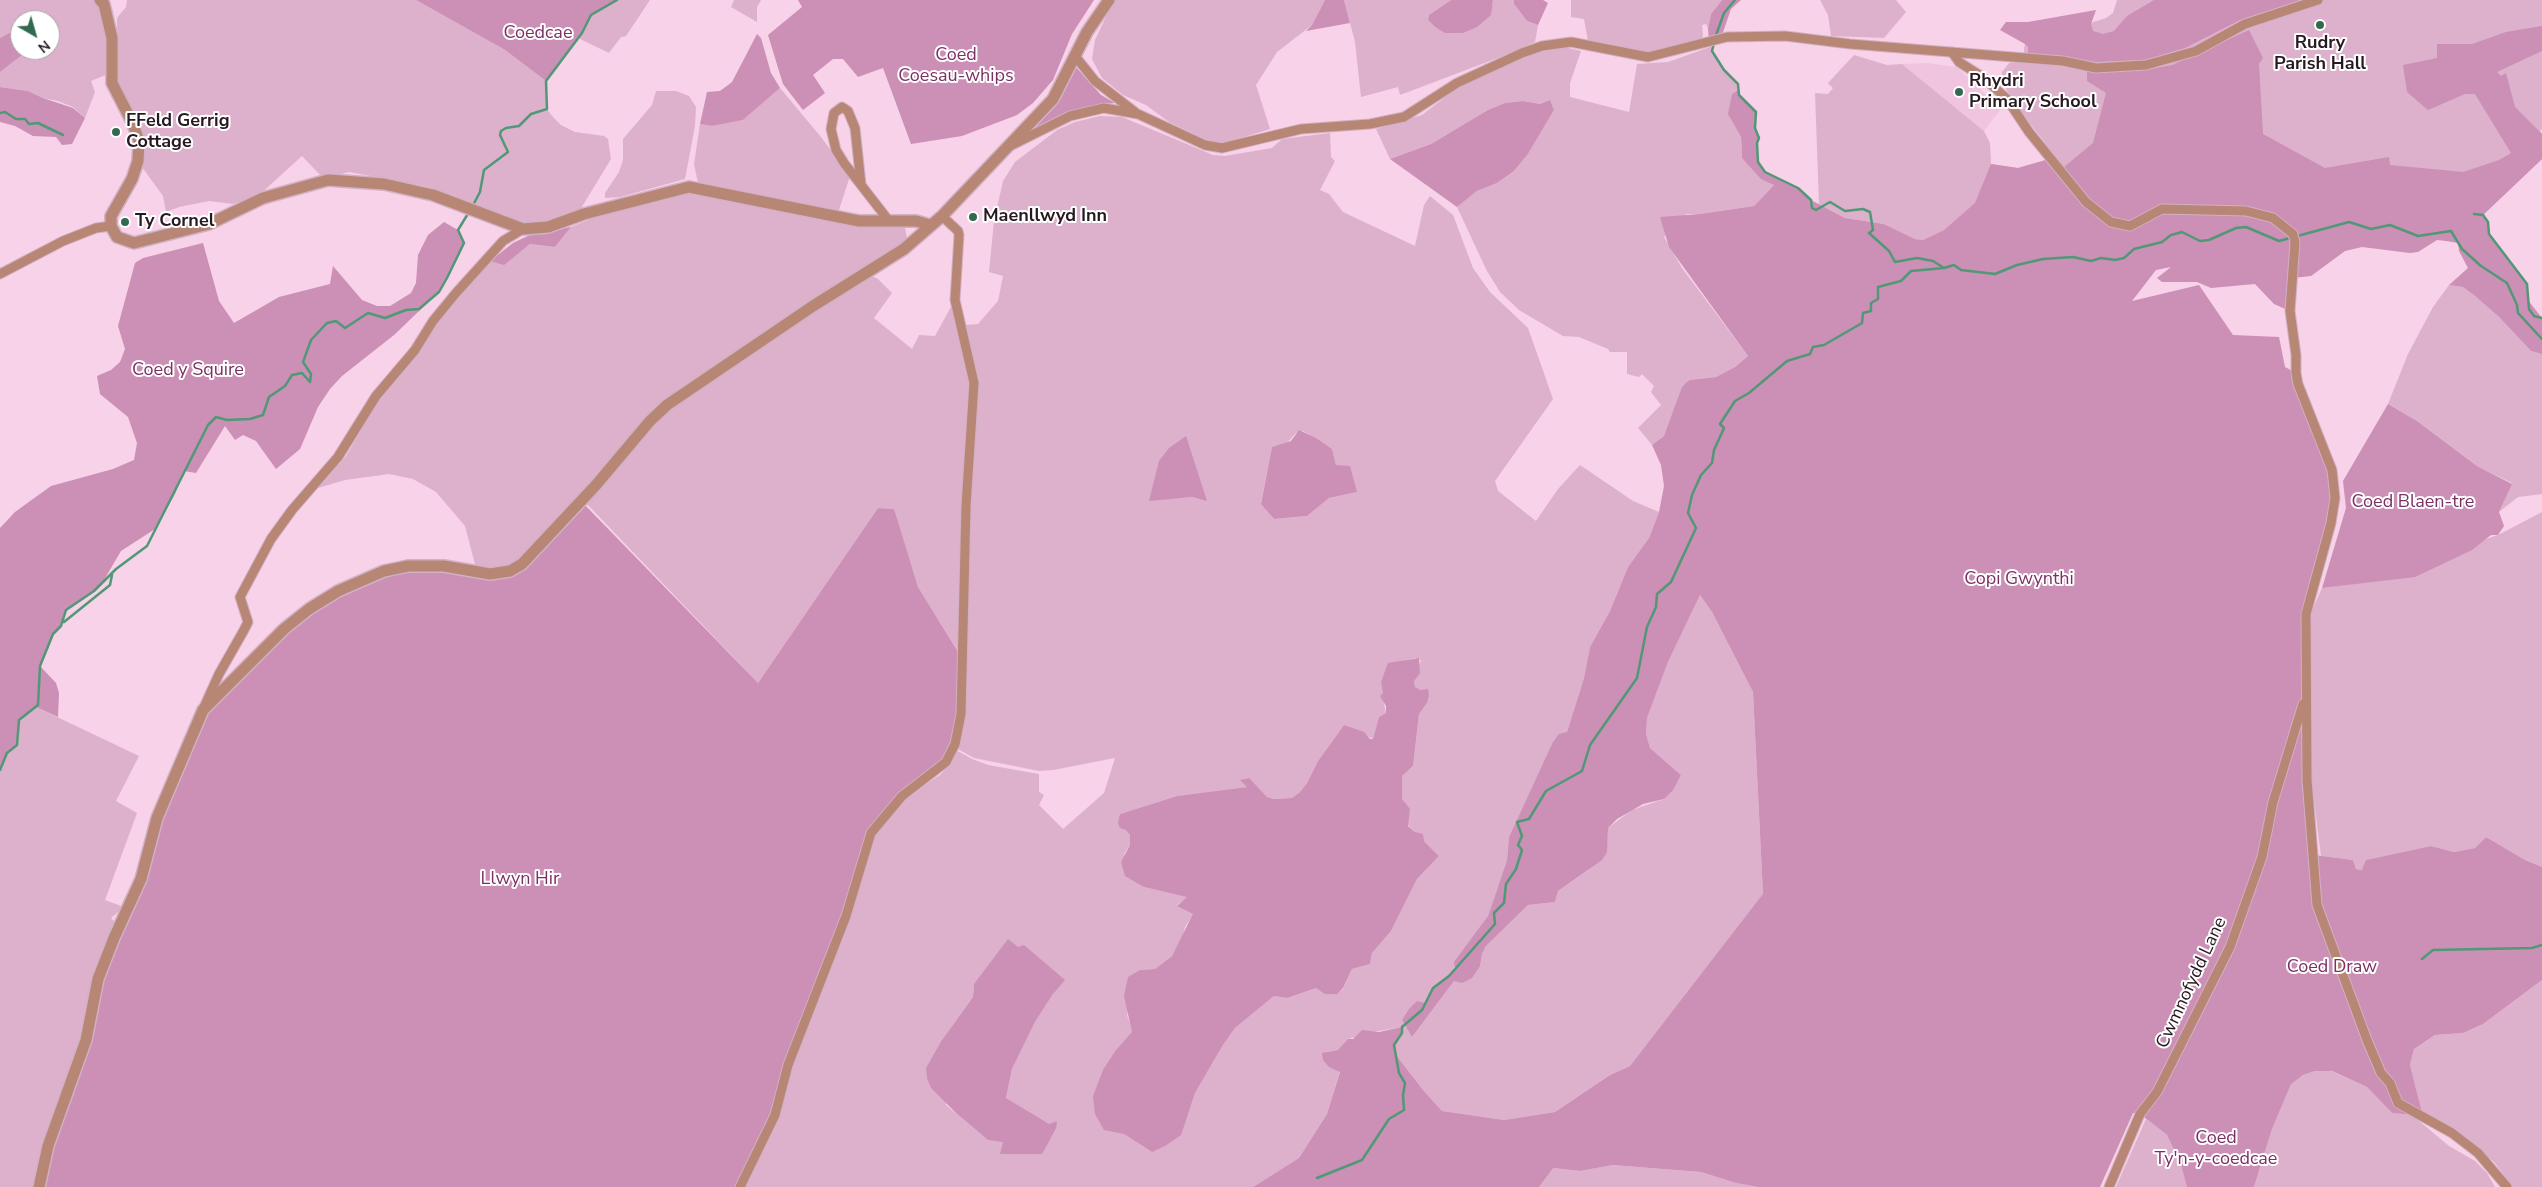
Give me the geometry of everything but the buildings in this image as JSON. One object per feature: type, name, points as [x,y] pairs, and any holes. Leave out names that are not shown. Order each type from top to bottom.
[{"type":"street","points":[[100,0],[104,4],[112,38],[112,83],[134,124],[140,141],[138,161],[132,179],[111,216],[111,226],[117,237],[134,243],[209,224],[263,198],[328,180],[384,184],[433,195],[522,229],[548,227],[584,214],[689,188],[859,222],[916,221],[930,225]]},
{"type":"street","points":[[203,710],[284,629],[309,609],[338,591],[384,571],[408,566],[444,566],[490,574],[510,571],[522,564],[596,485],[650,421],[667,405],[813,306],[904,249],[942,216],[1053,99],[1087,32],[1109,0]]},
{"type":"street","points":[[1075,56],[1095,81],[1138,114],[1205,145],[1222,148],[1302,129],[1354,127],[1404,117],[1472,75],[1522,53],[1556,44],[1587,44],[1648,57],[1727,37],[1785,36],[1850,44],[2063,61],[2096,68],[2146,65],[2196,51],[2245,24],[2318,0]]},
{"type":"street","points":[[1952,52],[1959,62],[1984,78],[2007,99],[2029,132],[2086,202],[2111,222],[2130,226],[2162,210],[2246,211],[2273,218],[2294,238],[2290,311],[2298,384],[2332,470],[2335,498],[2331,523],[2306,614],[2307,780],[2317,905],[2367,1040],[2381,1073],[2390,1083],[2398,1103],[2452,1133],[2478,1153],[2507,1187]]},
{"type":"street","points":[[861,184],[855,128],[848,111],[842,107],[834,113],[831,129],[836,150],[861,184],[889,221]]},
{"type":"street","points":[[1011,145],[1070,116],[1104,108],[1138,114]]},
{"type":"street","points":[[740,1187],[775,1115],[788,1065],[846,916],[871,833],[902,796],[946,762],[956,744],[961,714],[966,506],[974,383],[955,300],[959,235],[958,231],[942,216]]},
{"type":"street","points":[[0,274],[64,241],[96,228],[111,226]]},
{"type":"street","points":[[38,1187],[48,1146],[86,1040],[98,979],[141,879],[157,818],[219,674],[248,622],[240,597],[271,539],[292,510],[338,458],[376,396],[415,350],[444,307],[503,241],[522,229]]},
{"type":"street","name":"Cwmnofydd Lane","points":[[2109,1187],[2140,1114],[2157,1092],[2230,947],[2262,858],[2273,802],[2306,697]]},
{"type":"shaded area","points":[[0,0],[94,0],[98,4],[106,37],[108,74],[91,81],[95,92],[85,118],[73,107],[58,101],[43,98],[28,91],[0,87],[0,72],[15,60],[60,60],[60,10],[10,10],[10,33],[0,38]]},
{"type":"shaded area","points":[[127,0],[416,0],[505,50],[546,81],[547,109],[552,116],[561,125],[575,132],[604,136],[608,139],[611,159],[580,210],[558,220],[533,224],[498,215],[455,196],[425,186],[349,172],[323,178],[302,156],[258,196],[233,204],[209,201],[179,207],[166,212],[163,196],[142,167],[129,108],[118,81],[117,18],[126,7]]},
{"type":"shaded area","points":[[617,0],[650,0],[626,36],[621,37],[609,53],[578,38],[591,15]]},
{"type":"shaded area","points":[[734,0],[761,0],[757,7],[757,22],[731,7]]},
{"type":"shaded area","points":[[1114,0],[1325,0],[1312,25],[1277,52],[1256,85],[1270,129],[1222,144],[1209,141],[1169,122],[1146,105],[1123,95],[1102,78],[1092,59],[1095,40]]},
{"type":"shaded area","points":[[1344,0],[1451,0],[1429,15],[1428,20],[1435,27],[1446,33],[1493,4],[1493,0],[1514,0],[1514,4],[1527,21],[1538,25],[1535,42],[1503,56],[1400,95],[1398,87],[1361,97],[1355,42]]},
{"type":"shaded area","points":[[1571,0],[1722,0],[1711,14],[1708,29],[1706,24],[1702,25],[1703,36],[1701,39],[1656,52],[1638,52],[1588,41],[1584,19],[1571,17]]},
{"type":"shaded area","points":[[1820,0],[1896,0],[1906,12],[1884,38],[1831,36],[1828,15]]},
{"type":"shaded area","points":[[2117,0],[2542,0],[2542,129],[2540,131],[2542,134],[2542,159],[2483,215],[1975,204],[1944,230],[1923,240],[1915,239],[1884,224],[1845,218],[1819,204],[1815,93],[1828,94],[1833,88],[1828,83],[1854,55],[1887,65],[1902,64],[1984,131],[1990,143],[1991,164],[2018,168],[2056,157],[2011,99],[2002,80],[2002,72],[2009,63],[2025,61],[2087,69],[2024,58],[2025,44],[2106,18],[2113,13]]},
{"type":"shaded area","points":[[1713,46],[1712,51],[1724,70],[1738,84],[1738,90],[1732,94],[1731,119],[1741,137],[1742,158],[1775,184],[1754,206],[1700,214],[1686,214],[1664,237],[1682,268],[1748,356],[1735,367],[1716,377],[1688,380],[1664,436],[1652,445],[1638,428],[1661,405],[1651,392],[1654,386],[1642,374],[1639,377],[1627,374],[1627,352],[1610,352],[1608,349],[1579,337],[1563,336],[1519,310],[1500,292],[1487,271],[1457,207],[1477,191],[1497,183],[1514,171],[1528,154],[1554,110],[1550,100],[1540,104],[1523,101],[1505,103],[1488,110],[1431,144],[1390,159],[1376,129],[1422,115],[1457,88],[1481,76],[1535,53],[1564,47],[1581,51],[1570,83],[1570,97],[1629,112],[1637,64],[1668,62]]},
{"type":"shaded area","name":"Rhydri Primary School","points":[[1926,63],[1957,67],[2001,109],[1984,131],[1902,64]]},
{"type":"shaded area","points":[[780,88],[821,137],[850,176],[838,213],[703,186],[698,183],[694,164],[700,124],[712,126],[743,120]]},
{"type":"shaded area","points":[[656,91],[676,91],[689,96],[696,107],[695,126],[685,179],[620,197],[605,198],[605,193],[619,172],[623,160],[623,139],[652,105]]},
{"type":"shaded area","points":[[1100,116],[1122,117],[1213,155],[1225,156],[1272,148],[1282,139],[1330,133],[1331,157],[1335,161],[1320,190],[1329,194],[1343,212],[1415,246],[1424,205],[1430,196],[1453,215],[1473,268],[1490,292],[1528,328],[1553,399],[1495,481],[1498,491],[1536,521],[1558,489],[1580,465],[1633,501],[1659,512],[1649,538],[1628,567],[1610,611],[1590,647],[1584,678],[1567,732],[1535,782],[1509,837],[1507,860],[1488,916],[1449,976],[1433,988],[1425,1004],[1402,1020],[1412,1037],[1454,981],[1480,966],[1482,954],[1486,946],[1528,905],[1555,902],[1558,891],[1588,870],[1607,844],[1608,828],[1632,810],[1664,799],[1681,775],[1650,748],[1646,734],[1647,718],[1668,662],[1700,595],[1712,612],[1753,692],[1763,894],[1630,1066],[1610,1075],[1555,1112],[1504,1120],[1442,1111],[1396,1055],[1394,1045],[1402,1033],[1402,1027],[1348,1039],[1339,1050],[1326,1052],[1340,1071],[1327,1114],[1299,1158],[1253,1187],[744,1187],[791,1068],[877,831],[904,798],[940,775],[950,764],[956,750],[988,765],[1039,774],[1039,792],[1044,795],[1039,805],[1063,829],[1104,793],[1115,758],[1039,771],[974,758],[956,748],[967,698],[965,645],[969,530],[978,385],[965,325],[978,324],[998,301],[1003,276],[989,272],[994,221],[1003,181],[1015,162],[1057,130],[1075,122]],"holes":[[[1303,431],[1332,449],[1336,465],[1343,467],[1357,492],[1329,498],[1307,516],[1274,519],[1261,503],[1272,447],[1286,444],[1296,433]],[[1155,485],[1207,501],[1192,497],[1150,500]],[[1415,658],[1421,660],[1414,681],[1415,687],[1421,690],[1427,703],[1419,714],[1413,766],[1402,776],[1402,800],[1408,825],[1439,856],[1417,879],[1391,931],[1372,953],[1370,964],[1352,969],[1343,989],[1336,994],[1316,988],[1289,998],[1274,996],[1235,1028],[1195,1093],[1188,1113],[1152,1152],[1124,1134],[1116,1050],[1133,1032],[1127,1015],[1140,970],[1155,969],[1172,956],[1183,936],[1185,927],[1194,914],[1177,905],[1188,897],[1144,887],[1124,854],[1130,845],[1130,835],[1120,814],[1177,796],[1248,787],[1241,780],[1248,778],[1267,797],[1274,799],[1292,798],[1307,783],[1318,761],[1344,725],[1373,739],[1379,717],[1386,713],[1383,699],[1384,688],[1402,661]],[[979,979],[1053,994],[1035,1022],[1012,1069],[1006,1098],[1056,1130],[1050,1139],[988,1140],[946,1105],[942,1040],[973,997],[974,984]]]},
{"type":"shaded area","points":[[667,194],[691,194],[856,226],[900,226],[905,228],[907,238],[906,242],[779,322],[665,399],[600,474],[597,473],[585,490],[520,560],[509,567],[492,570],[476,568],[465,526],[436,492],[413,479],[389,474],[345,480],[318,488],[346,456],[378,401],[413,360],[433,328],[490,261],[504,264],[530,244],[555,247],[571,227],[610,211]]},
{"type":"shaded area","points":[[870,275],[878,279],[892,293],[874,318],[912,349],[919,335],[935,336],[952,305],[972,391],[967,416],[964,468],[960,655],[918,587],[893,509],[878,508],[758,683],[587,504],[667,412],[724,370]]},
{"type":"shaded area","points":[[2449,285],[2463,287],[2499,317],[2531,351],[2542,354],[2542,494],[2518,497],[2499,512],[2512,483],[2477,466],[2417,421],[2388,404],[2408,354],[2433,307]]},
{"type":"shaded area","points":[[2542,512],[2542,867],[2525,860],[2486,837],[2475,848],[2454,852],[2431,846],[2367,860],[2363,870],[2356,869],[2353,860],[2321,856],[2311,777],[2310,615],[2322,588],[2352,584],[2498,535]]},
{"type":"shaded area","points":[[36,707],[139,756],[116,801],[137,813],[105,900],[124,907],[111,918],[115,922],[100,959],[79,1050],[34,1187],[0,1187],[0,770],[7,753],[17,745],[19,720]]},
{"type":"shaded area","points":[[2542,980],[2542,1187],[2513,1187],[2494,1162],[2464,1137],[2422,1112],[2410,1065],[2414,1049],[2435,1035],[2463,1033],[2483,1024]]},
{"type":"shaded area","points":[[2315,1071],[2331,1071],[2367,1087],[2392,1113],[2412,1115],[2449,1146],[2475,1161],[2487,1173],[2495,1187],[2254,1187],[2272,1129],[2291,1083],[2303,1075]]},
{"type":"shaded area","points":[[2146,1119],[2167,1135],[2181,1165],[2187,1187],[2116,1187]]},
{"type":"shaded area","points":[[1613,1165],[1701,1172],[1736,1183],[1758,1187],[1539,1187],[1552,1168],[1580,1171]]},
{"type":"green space","name":"Coedcae","points":[[416,0],[617,0],[591,15],[582,33],[546,81],[505,50]]},
{"type":"green space","name":"Coed Coesau-whips","points":[[798,0],[1094,0],[1072,34],[1053,80],[1033,103],[1017,115],[962,136],[911,144],[883,68],[858,77],[843,59],[833,59],[813,75],[825,93],[803,110],[783,84],[768,35],[802,7]]},
{"type":"green space","points":[[1325,0],[1344,0],[1350,23],[1306,31],[1312,25]]},
{"type":"green space","points":[[1451,0],[1493,0],[1491,15],[1477,27],[1463,33],[1445,33],[1428,20],[1429,15]]},
{"type":"green space","points":[[1514,0],[1543,0],[1548,3],[1538,25],[1527,21],[1514,4]]},
{"type":"green space","points":[[1722,0],[1741,0],[1731,9],[1721,38],[1709,41],[1708,29],[1711,14]]},
{"type":"green space","points":[[2154,0],[2301,0],[2240,20],[2185,48],[2145,60],[2096,62],[2042,55],[2028,56],[2028,47],[2025,44],[2000,30],[2006,22],[2028,22],[2096,10],[2091,24],[2093,31],[2103,34],[2114,31],[2127,16]]},
{"type":"green space","name":"Copi Gwynthi","points":[[2542,26],[2542,51],[2497,72],[2501,76],[2506,73],[2515,107],[2542,134],[2542,159],[2483,215],[2488,222],[2489,235],[2527,284],[2527,299],[2542,318],[2542,354],[2531,351],[2499,317],[2463,287],[2449,285],[2468,268],[2459,251],[2458,243],[2446,241],[2437,240],[2418,252],[2410,253],[2362,247],[2345,251],[2311,276],[2293,278],[2290,311],[2274,304],[2255,284],[2211,288],[2197,282],[2162,282],[2157,278],[2171,267],[2156,270],[2132,301],[2199,285],[2233,335],[2279,337],[2285,367],[2296,373],[2332,470],[2335,498],[2306,614],[2314,855],[2353,860],[2356,869],[2362,870],[2366,860],[2431,846],[2454,852],[2475,848],[2486,837],[2525,860],[2542,867],[2542,980],[2483,1024],[2463,1033],[2435,1035],[2414,1049],[2410,1065],[2423,1116],[2392,1113],[2367,1087],[2332,1071],[2315,1071],[2303,1075],[2291,1084],[2272,1129],[2254,1187],[2187,1187],[2181,1165],[2167,1135],[2140,1114],[2133,1113],[2100,1187],[1758,1187],[1736,1183],[1701,1172],[1613,1165],[1580,1171],[1553,1168],[1539,1187],[1253,1187],[1299,1158],[1327,1114],[1340,1072],[1329,1067],[1323,1060],[1322,1053],[1338,1050],[1348,1039],[1353,1039],[1362,1030],[1379,1032],[1402,1027],[1402,1033],[1394,1045],[1396,1055],[1442,1111],[1504,1120],[1555,1112],[1610,1075],[1630,1066],[1763,894],[1753,692],[1712,612],[1700,595],[1668,662],[1647,718],[1646,734],[1650,748],[1681,775],[1673,790],[1664,799],[1643,804],[1617,819],[1608,828],[1607,852],[1602,860],[1558,891],[1555,902],[1528,905],[1486,946],[1482,954],[1480,966],[1472,978],[1462,983],[1454,981],[1412,1037],[1402,1020],[1417,1001],[1425,1003],[1433,988],[1449,976],[1455,968],[1454,962],[1488,916],[1507,860],[1509,837],[1553,742],[1559,734],[1567,732],[1584,678],[1590,647],[1610,611],[1628,567],[1649,538],[1659,512],[1664,486],[1661,465],[1652,445],[1664,436],[1682,387],[1689,380],[1716,377],[1735,367],[1748,356],[1669,247],[1660,217],[1700,214],[1754,206],[1774,185],[1761,179],[1742,158],[1741,137],[1728,114],[1732,94],[1738,90],[1739,95],[1756,112],[1755,128],[1759,138],[1757,143],[1758,162],[1765,172],[1798,188],[1811,200],[1845,218],[1884,224],[1915,239],[1923,240],[1944,230],[1975,203],[1991,164],[2018,168],[2056,157],[2064,167],[2093,143],[2106,93],[2087,81],[2087,69],[2146,70],[2172,65],[2249,30],[2263,58],[2259,64],[2263,134],[2325,168],[2389,157],[2390,165],[2463,172],[2499,160],[2511,153],[2475,94],[2465,94],[2428,110],[2407,92],[2403,65],[2437,58],[2437,44],[2472,44],[2506,32]]},
{"type":"green space","points":[[10,33],[10,60],[15,60],[0,72],[0,38]]},
{"type":"green space","points":[[757,34],[761,38],[771,73],[780,88],[743,120],[712,126],[700,124],[707,92],[720,91],[732,82]]},
{"type":"green space","points":[[1075,66],[1101,95],[1115,103],[1096,105],[1059,116],[1030,131],[1059,100]]},
{"type":"green space","points":[[0,87],[28,91],[73,108],[85,118],[72,144],[62,145],[56,137],[33,136],[15,126],[0,122]]},
{"type":"green space","points":[[1550,100],[1554,110],[1528,154],[1514,171],[1497,183],[1477,191],[1457,207],[1390,159],[1431,144],[1488,110],[1505,103],[1523,101],[1540,104]]},
{"type":"green space","name":"Coed y Squire","points":[[444,222],[458,230],[464,243],[439,292],[394,335],[342,376],[330,389],[318,407],[300,449],[276,469],[256,441],[243,435],[235,440],[225,426],[196,473],[184,471],[175,494],[155,529],[121,551],[101,585],[66,610],[61,626],[53,634],[40,666],[56,683],[59,693],[58,717],[36,707],[19,720],[17,745],[7,753],[0,770],[0,528],[15,512],[51,486],[113,469],[134,460],[137,443],[128,417],[100,394],[97,376],[111,370],[120,362],[125,349],[118,326],[135,263],[143,258],[203,243],[219,301],[234,323],[279,297],[330,284],[333,266],[362,300],[377,306],[390,306],[411,293],[416,283],[418,255],[428,235]]},
{"type":"green space","points":[[571,227],[555,247],[530,244],[504,265],[490,261],[513,243],[534,233]]},
{"type":"green space","name":"Coed Blaen-tre","points":[[2388,404],[2417,421],[2477,466],[2512,484],[2499,512],[2504,526],[2498,535],[2491,535],[2472,550],[2415,577],[2322,588],[2346,508],[2343,481]]},
{"type":"green space","points":[[1299,430],[1316,438],[1332,449],[1336,465],[1350,466],[1357,492],[1329,498],[1307,516],[1274,519],[1261,504],[1272,447],[1291,441]]},
{"type":"green space","points":[[1186,436],[1207,501],[1192,497],[1149,501],[1159,461],[1169,448]]},
{"type":"green space","name":"Llwyn Hir","points":[[581,501],[758,683],[878,508],[894,509],[918,587],[963,660],[961,714],[946,762],[902,796],[871,833],[843,914],[785,1065],[773,1114],[736,1187],[39,1187],[92,1009],[150,845],[203,710],[309,609],[384,571],[510,571]]},
{"type":"green space","points":[[1419,658],[1420,673],[1414,681],[1415,687],[1421,690],[1428,689],[1429,695],[1427,703],[1419,714],[1413,766],[1402,776],[1402,799],[1410,809],[1408,826],[1415,832],[1423,834],[1424,841],[1439,856],[1417,879],[1391,931],[1372,953],[1370,964],[1352,969],[1343,988],[1337,994],[1325,994],[1316,988],[1288,998],[1274,996],[1235,1028],[1195,1093],[1181,1135],[1165,1146],[1152,1152],[1124,1134],[1104,1130],[1095,1114],[1093,1096],[1103,1070],[1116,1050],[1132,1032],[1124,996],[1128,977],[1140,970],[1155,969],[1172,956],[1193,914],[1177,906],[1187,897],[1144,887],[1125,876],[1121,862],[1130,845],[1130,835],[1126,830],[1120,828],[1118,823],[1120,814],[1177,796],[1247,787],[1240,780],[1249,778],[1267,797],[1274,799],[1292,798],[1307,783],[1318,761],[1344,725],[1364,732],[1370,739],[1373,739],[1379,717],[1386,713],[1386,706],[1380,696],[1383,693],[1381,682],[1388,663]]},
{"type":"green space","points":[[1008,939],[1018,947],[1024,945],[1065,980],[1053,994],[1035,1022],[1012,1069],[1006,1098],[1049,1124],[1057,1121],[1056,1129],[1042,1154],[1000,1154],[1003,1142],[988,1140],[957,1114],[931,1088],[927,1078],[926,1068],[942,1040],[973,997],[974,984]]},
{"type":"waterway","points":[[472,207],[480,192],[484,170],[508,152],[500,135],[501,131],[506,128],[519,126],[531,114],[547,109],[546,81],[582,33],[591,15],[617,0]]},
{"type":"waterway","points":[[1715,38],[1724,13],[1735,0]]},
{"type":"waterway","points":[[1714,43],[1712,51],[1724,70],[1738,84],[1739,95],[1756,112],[1755,128],[1759,138],[1757,143],[1758,162],[1765,172],[1798,188],[1811,200],[1812,208],[1816,210],[1830,202],[1845,211],[1863,209],[1870,212],[1873,230],[1869,233],[1889,251],[1895,262],[1917,258],[1933,261],[1944,268],[1954,265],[1961,270],[1995,274],[2017,265],[2043,259],[2073,257],[2091,261],[2101,258],[2115,260],[2124,258],[2134,249],[2162,242],[2171,235],[2182,232],[2200,241],[2209,240],[2236,228],[2246,227],[2279,241],[2349,222],[2371,229],[2390,225],[2418,236],[2451,231],[2462,249],[2481,266],[2507,283],[2517,305],[2518,313],[2542,339]]},
{"type":"waterway","points":[[0,113],[5,112],[16,119],[25,119],[29,124],[38,123],[63,135]]},
{"type":"waterway","points":[[0,770],[7,753],[17,745],[19,720],[38,705],[40,666],[53,634],[61,626],[66,610],[94,591],[116,569],[147,546],[208,425],[216,417],[227,420],[250,419],[263,415],[269,397],[285,386],[292,375],[302,373],[310,382],[311,374],[303,362],[311,340],[327,323],[336,321],[345,328],[368,313],[385,318],[406,310],[419,309],[439,292],[447,278],[464,243],[458,230],[469,212]]},
{"type":"waterway","points":[[2474,214],[2483,215],[2488,222],[2489,234],[2527,284],[2529,309],[2534,316],[2542,318]]},
{"type":"waterway","points":[[1317,1178],[1362,1160],[1389,1119],[1404,1110],[1403,1095],[1405,1083],[1399,1073],[1394,1045],[1402,1033],[1402,1027],[1422,1010],[1433,988],[1449,976],[1495,924],[1494,913],[1504,903],[1506,884],[1516,869],[1522,850],[1518,845],[1522,836],[1517,822],[1529,819],[1546,791],[1582,771],[1590,745],[1637,678],[1647,627],[1656,607],[1657,594],[1671,582],[1696,528],[1688,513],[1692,495],[1701,475],[1712,463],[1714,450],[1724,428],[1720,424],[1735,401],[1749,393],[1787,361],[1810,354],[1813,347],[1824,345],[1862,323],[1863,313],[1871,311],[1871,303],[1878,299],[1878,287],[1901,281],[1911,271],[1944,268]]},
{"type":"waterway","points":[[64,622],[110,585],[112,575]]},
{"type":"waterway","points":[[2422,959],[2433,950],[2532,948],[2542,945]]},
{"type":"place","name":"Rudry Parish Hall","points":[[2320,25]]},
{"type":"place","name":"Rhydri Primary School","points":[[1959,92]]},
{"type":"place","name":"FFeld Gerrig Cottage","points":[[116,132]]},
{"type":"place","name":"Maenllwyd Inn","points":[[973,217]]},
{"type":"place","name":"Ty Cornel","points":[[125,222]]},
{"type":"park label","name":"Coed Draw","points":[[2332,968]]},
{"type":"park label","name":"Coed Ty'n-y-coedcae","points":[[2216,1149]]}]
